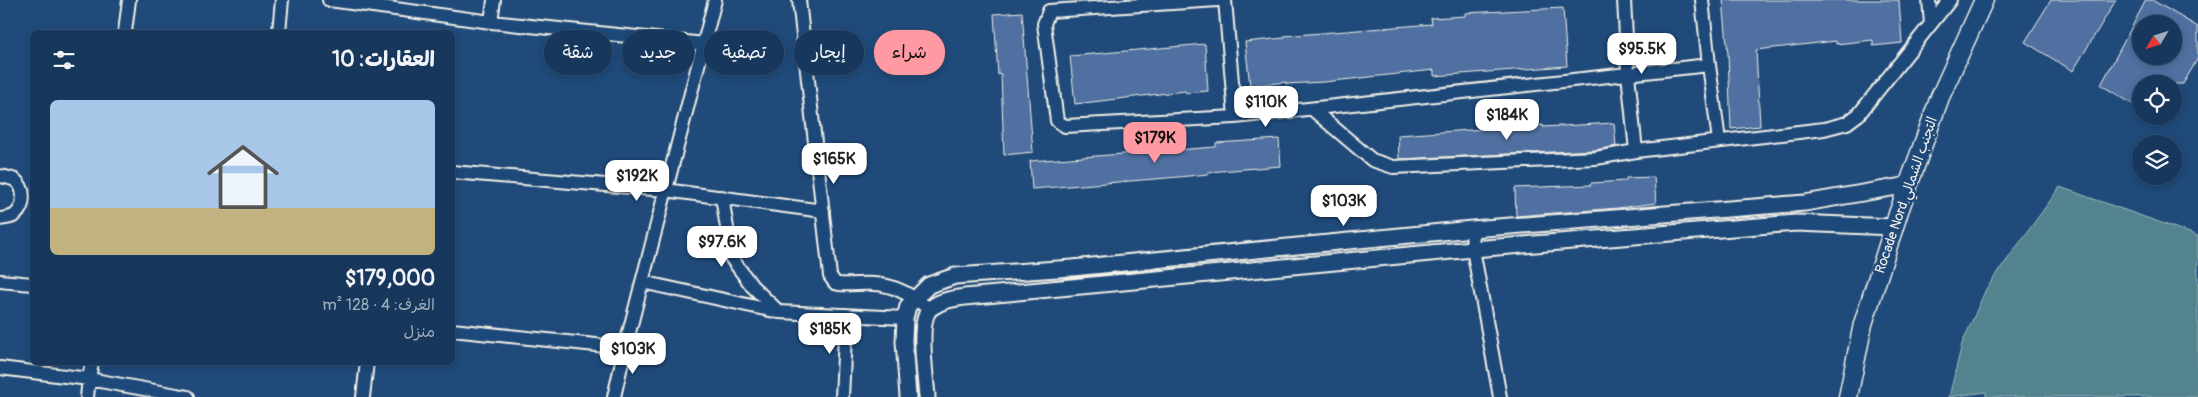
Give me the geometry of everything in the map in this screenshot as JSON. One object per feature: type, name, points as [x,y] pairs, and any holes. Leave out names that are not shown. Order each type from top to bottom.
[{"type":"main road","name":"Rocade Nord,التجنب الشمالي","points":[[1848,397],[1863,324],[1908,185],[1940,97],[1984,0]]},
{"type":"street","points":[[125,30],[129,0]]},
{"type":"street","points":[[280,30],[282,0]]},
{"type":"street","points":[[329,0],[491,22],[704,44]]},
{"type":"street","points":[[491,22],[494,0]]},
{"type":"street","points":[[708,30],[715,0]]},
{"type":"street","points":[[799,0],[830,276],[835,283],[851,285],[876,284],[897,288],[930,309]]},
{"type":"street","points":[[1218,0],[1049,11],[1044,24],[1057,121],[1065,126],[1235,117],[1709,65]]},
{"type":"street","points":[[1225,0],[1235,117]]},
{"type":"street","points":[[1624,0],[1628,74],[1636,151]]},
{"type":"street","points":[[1702,0],[1719,141]]},
{"type":"street","points":[[1929,0],[1931,24]]},
{"type":"street","points":[[1312,109],[1372,160],[1393,167],[1596,158],[1636,151],[1824,129],[1847,123],[1859,114],[1950,0]]},
{"type":"street","points":[[614,397],[665,190],[704,48]]},
{"type":"street","points":[[455,172],[665,190],[823,211]]},
{"type":"street","points":[[0,176],[15,180],[23,190],[19,211],[14,216],[0,219]]},
{"type":"street","points":[[908,397],[904,318],[908,306],[928,285],[955,276],[1072,268],[1472,230],[1805,203],[1908,185]]},
{"type":"street","points":[[722,197],[732,259],[752,286],[779,312]]},
{"type":"street","points":[[927,397],[923,336],[924,318],[930,309],[944,301],[964,296],[1473,249],[1796,223],[1894,227]]},
{"type":"street","points":[[1472,230],[1473,249],[1500,397]]},
{"type":"street","points":[[1185,257],[1187,276]]},
{"type":"street","points":[[0,281],[30,284]]},
{"type":"street","points":[[642,282],[779,312],[904,318]]},
{"type":"street","points":[[842,397],[846,315]]},
{"type":"street","points":[[455,330],[625,348]]},
{"type":"street","points":[[87,397],[92,365]]},
{"type":"street","points":[[363,397],[367,365]]},
{"type":"street","points":[[0,368],[90,379],[188,397]]},
{"type":"green space","points":[[2060,187],[2198,236],[2198,397],[1986,397],[1986,392],[1949,397],[1962,344],[1986,289]]},
{"type":"building","points":[[1723,0],[1899,0],[1902,43],[1873,46],[1873,40],[1836,44],[1836,41],[1756,50],[1760,126],[1731,129],[1728,54]]},
{"type":"building","points":[[2051,0],[2116,0],[2073,71],[2025,42]]},
{"type":"building","points":[[2146,0],[2152,0],[2178,15],[2138,15]]},
{"type":"building","points":[[1563,8],[1567,66],[1434,76],[1434,70],[1324,82],[1286,84],[1286,82],[1250,86],[1245,42],[1284,38],[1284,36],[1432,24],[1431,18],[1465,16],[1465,13]]},
{"type":"building","points":[[1022,12],[1033,152],[1004,155],[1001,74],[998,75],[994,14]]},
{"type":"building","points":[[2182,18],[2198,27],[2198,58],[2183,84],[2182,75],[2132,75],[2132,104],[2101,85],[2132,26],[2132,65],[2182,65]]},
{"type":"building","points":[[1205,44],[1208,91],[1186,93],[1185,91],[1075,104],[1070,56]]},
{"type":"building","points":[[1614,123],[1616,146],[1595,150],[1399,159],[1398,135],[1543,125],[1543,127]]},
{"type":"building","points":[[1279,139],[1281,166],[1208,172],[1208,174],[1179,177],[1032,189],[1030,161],[1216,147],[1216,143]]},
{"type":"building","points":[[1654,177],[1656,203],[1516,216],[1515,188],[1591,185],[1591,183],[1626,181],[1626,178]]}]
